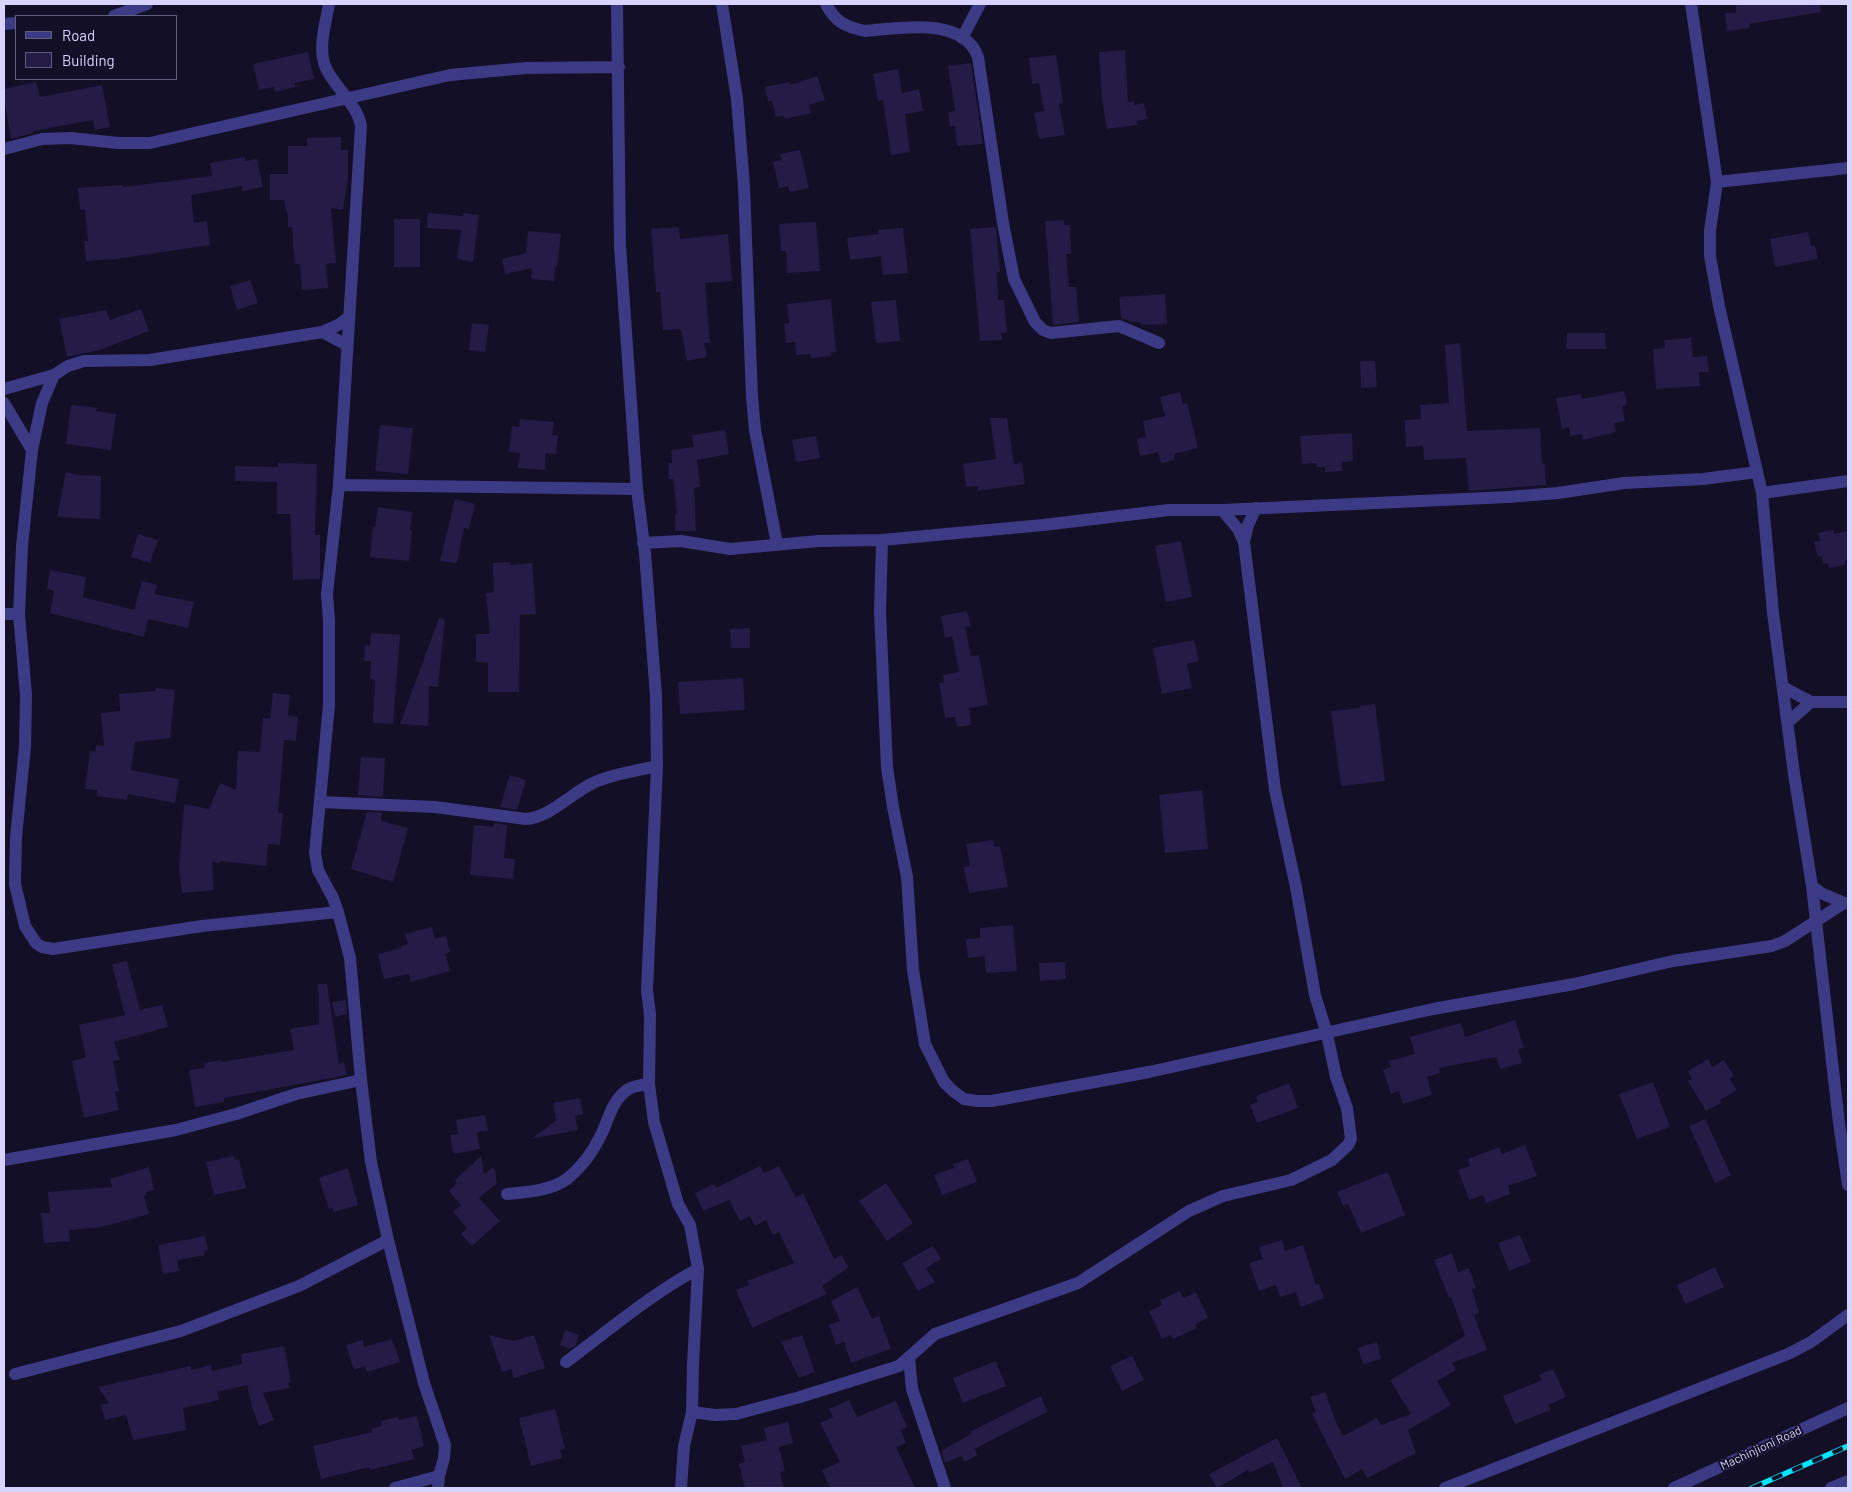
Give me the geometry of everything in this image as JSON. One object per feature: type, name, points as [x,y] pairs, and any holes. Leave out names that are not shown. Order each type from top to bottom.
[{"type":"street","points":[[117,15],[147,4]]},
{"type":"street","points":[[329,4],[322,58],[326,68],[348,99],[358,117],[360,126],[339,485],[327,594],[329,620],[329,705],[321,802],[315,840],[318,870],[333,898],[350,958],[360,1080],[371,1162],[388,1240],[424,1384],[445,1445],[439,1482],[395,1488]]},
{"type":"street","points":[[617,4],[620,246],[637,489],[656,696],[657,766],[646,990],[650,1015],[649,1084],[654,1122],[678,1204],[690,1225],[698,1269],[692,1412],[684,1446],[681,1488]]},
{"type":"street","points":[[722,4],[737,99],[744,186],[752,397],[755,430],[777,544]]},
{"type":"street","points":[[826,4],[832,16],[858,30],[926,27],[951,32],[972,45],[978,57],[1001,213],[1014,279],[1035,322],[1043,330],[1051,333],[1119,326],[1159,343]]},
{"type":"street","points":[[962,38],[980,4]]},
{"type":"street","points":[[1691,4],[1717,182],[1710,231],[1710,256],[1719,306],[1762,493],[1773,613],[1794,774],[1817,922],[1839,1123],[1848,1185]]},
{"type":"street","points":[[4,149],[42,139],[72,138],[118,143],[150,143],[450,75],[526,68],[619,66]]},
{"type":"street","points":[[1717,182],[1848,168]]},
{"type":"street","points":[[4,389],[54,375],[68,366],[84,361],[150,360],[322,332],[338,325],[349,317]]},
{"type":"street","points":[[322,332],[347,344]]},
{"type":"street","points":[[54,375],[42,403],[32,450],[22,546],[20,614],[26,696],[25,747],[16,837],[15,884],[25,926],[36,943],[42,947],[52,949],[202,926],[338,912]]},
{"type":"street","points":[[4,403],[32,450]]},
{"type":"street","points":[[643,543],[681,541],[730,549],[777,544],[882,540],[1043,525],[1169,510],[1222,510],[1528,495],[1558,493],[1624,483],[1703,479],[1757,472]]},
{"type":"street","points":[[1762,493],[1848,481]]},
{"type":"street","points":[[339,485],[637,489]]},
{"type":"street","points":[[1244,542],[1248,525],[1256,508]]},
{"type":"street","points":[[692,1412],[727,1415],[835,1387],[899,1366],[926,1341],[946,1329],[1078,1282],[1189,1211],[1223,1196],[1291,1180],[1332,1160],[1343,1151],[1351,1139],[1347,1108],[1336,1077],[1327,1034],[1315,995],[1296,886],[1275,790],[1244,542],[1238,529],[1222,510]]},
{"type":"street","points":[[882,540],[880,612],[887,767],[907,876],[913,970],[925,1044],[944,1082],[964,1099],[977,1101],[992,1100],[1149,1072],[1433,1009],[1574,984],[1672,961],[1772,946],[1785,941],[1846,903]]},
{"type":"street","points":[[4,614],[20,614]]},
{"type":"street","points":[[1783,687],[1811,702],[1848,702]]},
{"type":"street","points":[[1788,722],[1811,702]]},
{"type":"street","points":[[321,802],[435,807],[526,819],[536,818],[546,814],[572,795],[594,783],[614,776],[657,766]]},
{"type":"street","points":[[1812,886],[1846,903]]},
{"type":"street","points":[[4,1160],[176,1130],[236,1114],[296,1094],[360,1080]]},
{"type":"street","points":[[507,1194],[547,1188],[566,1180],[582,1164],[592,1150],[602,1133],[612,1107],[620,1096],[628,1088],[649,1084]]},
{"type":"street","points":[[15,1374],[181,1331],[299,1286],[388,1240]]},
{"type":"street","points":[[566,1362],[681,1278],[698,1269]]},
{"type":"street","points":[[1445,1488],[1788,1354],[1811,1342],[1848,1315]]},
{"type":"street","points":[[909,1357],[912,1389],[945,1488]]},
{"type":"street","name":"Machinjioni Road","points":[[1674,1488],[1848,1408]]},
{"type":"street","points":[[1831,1488],[1848,1480]]},
{"type":"building","points":[[1736,4],[1820,4],[1821,12],[1749,24],[1750,28],[1727,31],[1725,13],[1736,13]]},
{"type":"building","points":[[1125,50],[1128,102],[1134,101],[1134,105],[1144,103],[1147,119],[1137,121],[1137,125],[1107,129],[1102,100],[1099,52]]},
{"type":"building","points":[[308,52],[314,79],[295,83],[295,87],[275,92],[274,87],[259,90],[253,64]]},
{"type":"building","points":[[1056,55],[1063,103],[1059,104],[1065,135],[1039,139],[1034,113],[1044,111],[1039,83],[1032,84],[1029,58]]},
{"type":"building","points":[[971,63],[983,144],[957,146],[955,126],[950,126],[948,112],[955,111],[948,66]]},
{"type":"building","points":[[898,69],[902,93],[919,89],[923,111],[905,114],[910,152],[891,155],[883,100],[878,101],[873,74]]},
{"type":"building","points":[[817,76],[825,100],[809,105],[811,113],[785,119],[784,116],[776,117],[772,101],[768,101],[765,87],[789,82],[790,85]]},
{"type":"building","points":[[36,82],[40,97],[102,85],[110,127],[95,130],[93,120],[33,131],[33,133],[11,139],[4,89]]},
{"type":"building","points":[[341,137],[341,150],[348,150],[348,178],[343,210],[331,208],[336,263],[326,264],[328,288],[302,290],[300,264],[295,264],[292,227],[288,227],[284,200],[270,200],[270,174],[288,174],[288,146],[307,146],[307,138]]},
{"type":"building","points":[[800,150],[809,188],[790,192],[788,186],[779,188],[773,162],[782,160],[780,154]]},
{"type":"building","points":[[245,157],[245,161],[257,159],[263,187],[242,191],[242,186],[191,195],[194,223],[207,221],[210,245],[116,259],[86,261],[84,241],[88,241],[85,209],[80,210],[78,188],[123,185],[123,187],[212,176],[210,163]]},
{"type":"building","points":[[428,213],[463,216],[463,213],[479,215],[473,262],[457,259],[461,230],[427,228]]},
{"type":"building","points":[[394,219],[420,219],[420,267],[394,267]]},
{"type":"building","points":[[1064,220],[1064,225],[1070,225],[1071,254],[1066,254],[1069,287],[1076,287],[1079,322],[1053,325],[1045,221]]},
{"type":"building","points":[[816,222],[820,271],[787,273],[786,251],[781,251],[779,224]]},
{"type":"building","points":[[679,227],[680,239],[728,234],[732,281],[705,283],[710,343],[704,343],[707,357],[687,361],[681,329],[663,330],[660,292],[656,292],[651,229]]},
{"type":"building","points":[[996,227],[1000,272],[997,272],[998,300],[1004,300],[1007,333],[1001,333],[1002,340],[980,341],[970,229]]},
{"type":"building","points":[[903,228],[908,273],[883,275],[881,256],[850,260],[847,238],[879,234],[878,230]]},
{"type":"building","points":[[528,231],[561,234],[554,281],[531,279],[532,268],[505,274],[502,259],[526,253]]},
{"type":"building","points":[[1808,232],[1811,246],[1815,245],[1818,259],[1775,267],[1770,239]]},
{"type":"building","points":[[250,280],[258,303],[237,310],[230,286]]},
{"type":"building","points":[[1165,294],[1167,324],[1141,325],[1141,322],[1131,322],[1121,318],[1119,297]]},
{"type":"building","points":[[831,299],[836,352],[831,353],[832,356],[811,358],[810,354],[796,355],[795,342],[786,343],[784,324],[789,323],[787,304]]},
{"type":"building","points":[[896,300],[900,341],[876,343],[871,302]]},
{"type":"building","points":[[141,309],[149,331],[100,350],[67,357],[59,319],[106,310],[110,320]]},
{"type":"building","points":[[472,323],[489,325],[485,352],[469,350]]},
{"type":"building","points":[[1567,333],[1605,333],[1606,349],[1566,349]]},
{"type":"building","points":[[1691,338],[1693,357],[1707,356],[1709,372],[1699,372],[1700,386],[1656,389],[1653,349],[1665,348],[1664,340]]},
{"type":"building","points":[[1460,343],[1467,431],[1540,428],[1542,464],[1545,463],[1546,485],[1469,491],[1466,458],[1424,460],[1423,446],[1406,447],[1405,420],[1421,419],[1420,405],[1449,403],[1445,345]]},
{"type":"building","points":[[1360,361],[1375,361],[1377,387],[1361,388]]},
{"type":"building","points":[[1624,391],[1627,405],[1622,406],[1625,421],[1614,423],[1616,432],[1583,440],[1582,434],[1570,436],[1569,427],[1562,429],[1556,398],[1581,394],[1582,399]]},
{"type":"building","points":[[1180,392],[1183,404],[1187,403],[1198,448],[1174,454],[1175,460],[1161,463],[1158,452],[1140,456],[1137,439],[1146,437],[1143,421],[1165,416],[1160,397]]},
{"type":"building","points":[[71,405],[98,408],[95,411],[116,414],[111,450],[66,444]]},
{"type":"building","points":[[990,418],[1007,418],[1014,464],[1022,463],[1025,484],[978,491],[978,486],[966,487],[963,464],[996,459]]},
{"type":"building","points":[[520,419],[554,422],[552,435],[558,435],[556,454],[546,453],[545,470],[518,468],[520,453],[509,452],[512,426],[519,427]]},
{"type":"building","points":[[380,425],[413,428],[408,474],[375,471]]},
{"type":"building","points":[[725,430],[729,454],[697,460],[700,487],[694,488],[696,531],[675,531],[675,514],[677,514],[673,479],[669,479],[668,463],[672,463],[671,450],[694,447],[692,435]]},
{"type":"building","points":[[1352,433],[1353,461],[1342,462],[1342,471],[1325,472],[1325,467],[1317,467],[1316,463],[1302,464],[1300,436]]},
{"type":"building","points":[[816,436],[820,458],[796,462],[792,440]]},
{"type":"building","points":[[278,463],[317,464],[315,535],[320,535],[320,579],[293,580],[290,514],[277,514],[277,482],[235,481],[235,466],[278,467]]},
{"type":"building","points":[[66,472],[78,475],[101,476],[100,519],[57,517]]},
{"type":"building","points":[[455,499],[475,504],[469,529],[464,528],[457,563],[440,561]]},
{"type":"building","points":[[378,507],[412,512],[409,561],[370,557],[373,527],[375,527]]},
{"type":"building","points":[[1833,530],[1834,534],[1848,531],[1848,560],[1845,561],[1845,565],[1829,568],[1828,563],[1823,564],[1822,556],[1818,557],[1814,542],[1820,541],[1818,533]]},
{"type":"building","points":[[138,534],[158,540],[150,563],[131,557]]},
{"type":"building","points":[[1181,541],[1192,597],[1166,602],[1155,546]]},
{"type":"building","points":[[510,562],[510,565],[532,563],[536,614],[520,615],[519,692],[488,692],[488,663],[476,662],[476,634],[490,634],[486,593],[494,592],[493,563]]},
{"type":"building","points":[[50,570],[86,577],[83,597],[134,610],[142,581],[157,585],[155,594],[194,602],[188,628],[148,619],[144,637],[50,613],[54,591],[47,589]]},
{"type":"building","points":[[967,611],[971,626],[965,627],[971,656],[979,655],[988,705],[969,708],[971,725],[957,727],[955,717],[945,718],[939,683],[944,682],[943,675],[959,672],[952,636],[945,638],[941,616]]},
{"type":"building","points":[[439,618],[445,619],[438,687],[429,686],[428,726],[400,724]]},
{"type":"building","points":[[750,628],[750,648],[731,648],[730,629]]},
{"type":"building","points":[[371,633],[400,635],[393,724],[373,723],[375,680],[370,679],[371,661],[364,661],[365,645],[370,646]]},
{"type":"building","points":[[1194,640],[1199,661],[1187,664],[1192,688],[1162,694],[1153,648]]},
{"type":"building","points":[[743,678],[745,710],[680,714],[678,682]]},
{"type":"building","points":[[156,688],[175,690],[170,738],[135,742],[131,770],[179,779],[175,803],[128,794],[127,800],[96,796],[97,790],[85,789],[90,751],[95,752],[96,745],[104,746],[101,713],[120,711],[119,694],[155,691]]},
{"type":"building","points":[[273,693],[290,695],[288,715],[298,717],[296,741],[284,740],[278,813],[283,813],[280,845],[268,844],[266,866],[220,861],[220,863],[212,862],[214,890],[182,893],[179,868],[184,804],[209,809],[220,783],[236,790],[238,751],[260,752],[263,718],[270,719]]},
{"type":"building","points":[[1375,704],[1385,781],[1341,786],[1331,711],[1360,708],[1360,706]]},
{"type":"building","points":[[361,757],[385,758],[383,797],[358,795]]},
{"type":"building","points":[[510,775],[526,780],[517,810],[500,807]]},
{"type":"building","points":[[1202,790],[1208,849],[1165,853],[1159,795]]},
{"type":"building","points":[[367,812],[382,813],[381,821],[408,828],[393,882],[351,869]]},
{"type":"building","points":[[494,823],[507,825],[504,858],[515,859],[513,879],[470,875],[474,825],[493,827]]},
{"type":"building","points":[[993,840],[994,847],[1000,846],[1008,887],[969,893],[964,867],[970,866],[966,844]]},
{"type":"building","points":[[1013,925],[1017,971],[986,973],[985,956],[968,958],[966,939],[980,938],[980,928]]},
{"type":"building","points":[[432,927],[435,939],[446,936],[450,952],[445,954],[450,971],[411,982],[409,974],[384,979],[378,954],[401,948],[401,946],[408,944],[405,934]]},
{"type":"building","points":[[127,961],[140,1010],[162,1005],[168,1027],[114,1042],[120,1060],[113,1061],[119,1091],[115,1092],[119,1110],[84,1118],[72,1061],[86,1057],[79,1025],[125,1015],[112,964]]},
{"type":"building","points":[[1065,962],[1066,979],[1040,981],[1039,963]]},
{"type":"building","points":[[318,984],[327,984],[339,1064],[344,1062],[347,1075],[224,1098],[224,1102],[195,1107],[189,1070],[205,1068],[204,1063],[294,1050],[290,1029],[319,1024]]},
{"type":"building","points":[[346,1000],[347,1014],[335,1017],[332,1002]]},
{"type":"building","points":[[1515,1020],[1524,1048],[1518,1049],[1522,1063],[1500,1069],[1496,1057],[1439,1068],[1440,1073],[1427,1077],[1432,1095],[1403,1104],[1399,1091],[1391,1094],[1383,1070],[1391,1067],[1389,1061],[1415,1054],[1410,1037],[1461,1023],[1465,1037]]},
{"type":"building","points":[[1708,1059],[1712,1067],[1724,1060],[1734,1076],[1730,1079],[1737,1090],[1720,1100],[1721,1103],[1706,1111],[1688,1081],[1692,1079],[1688,1071]]},
{"type":"building","points":[[1653,1082],[1670,1127],[1637,1139],[1619,1094]]},
{"type":"building","points":[[1289,1083],[1298,1108],[1257,1123],[1250,1105],[1258,1102],[1256,1096]]},
{"type":"building","points":[[580,1098],[583,1114],[575,1116],[578,1130],[531,1139],[558,1119],[556,1119],[553,1103]]},
{"type":"building","points":[[485,1115],[488,1131],[477,1132],[480,1149],[453,1154],[450,1135],[458,1134],[456,1120]]},
{"type":"building","points":[[1705,1119],[1731,1175],[1715,1183],[1689,1126]]},
{"type":"building","points":[[1525,1145],[1537,1176],[1508,1186],[1510,1194],[1486,1203],[1483,1195],[1469,1200],[1458,1170],[1470,1166],[1468,1159],[1499,1147],[1502,1154]]},
{"type":"building","points":[[234,1156],[235,1160],[239,1159],[246,1188],[214,1195],[206,1162]]},
{"type":"building","points":[[481,1156],[484,1174],[494,1167],[497,1183],[479,1198],[500,1221],[472,1246],[461,1234],[467,1228],[453,1212],[461,1205],[449,1191],[457,1183],[455,1180]]},
{"type":"building","points":[[968,1159],[977,1182],[942,1195],[934,1175],[954,1168],[953,1164]]},
{"type":"building","points":[[760,1166],[764,1173],[779,1166],[796,1198],[803,1193],[834,1259],[842,1255],[848,1268],[822,1286],[827,1294],[752,1328],[736,1290],[749,1285],[747,1281],[794,1263],[779,1232],[773,1235],[766,1220],[755,1226],[750,1216],[740,1221],[729,1200],[703,1211],[695,1193],[714,1184],[716,1188]]},
{"type":"building","points":[[149,1167],[154,1190],[146,1192],[144,1196],[149,1214],[102,1227],[69,1230],[70,1241],[44,1243],[41,1213],[50,1213],[48,1192],[112,1187],[110,1179]]},
{"type":"building","points":[[348,1168],[358,1205],[334,1212],[333,1208],[329,1209],[319,1178]]},
{"type":"building","points":[[1388,1172],[1405,1215],[1361,1233],[1348,1204],[1343,1206],[1337,1192]]},
{"type":"building","points":[[886,1183],[913,1223],[887,1241],[859,1201]]},
{"type":"building","points":[[1520,1235],[1531,1262],[1509,1271],[1498,1243]]},
{"type":"building","points":[[205,1236],[208,1250],[204,1251],[205,1255],[177,1260],[179,1271],[163,1274],[158,1245]]},
{"type":"building","points":[[1282,1240],[1285,1251],[1303,1245],[1316,1285],[1319,1284],[1324,1298],[1301,1307],[1296,1292],[1280,1297],[1276,1285],[1259,1291],[1249,1263],[1263,1259],[1259,1247]]},
{"type":"building","points":[[933,1246],[941,1259],[926,1268],[935,1282],[918,1291],[902,1263]]},
{"type":"building","points":[[1452,1253],[1458,1272],[1469,1268],[1476,1288],[1472,1289],[1479,1313],[1474,1315],[1487,1350],[1452,1363],[1456,1370],[1437,1381],[1451,1405],[1408,1430],[1416,1453],[1367,1478],[1362,1469],[1345,1479],[1312,1414],[1316,1412],[1310,1397],[1325,1392],[1343,1436],[1377,1418],[1381,1425],[1411,1414],[1390,1380],[1465,1336],[1451,1297],[1449,1298],[1434,1260]]},
{"type":"building","points":[[1715,1267],[1724,1287],[1685,1304],[1677,1285]]},
{"type":"building","points":[[857,1287],[872,1319],[879,1316],[891,1349],[851,1363],[844,1342],[836,1345],[829,1325],[840,1321],[831,1301]]},
{"type":"building","points":[[1180,1291],[1183,1298],[1196,1292],[1208,1318],[1195,1324],[1197,1328],[1173,1339],[1171,1335],[1162,1339],[1149,1311],[1162,1305],[1160,1300]]},
{"type":"building","points":[[565,1330],[579,1335],[576,1345],[570,1349],[560,1345]]},
{"type":"building","points":[[489,1335],[514,1341],[534,1335],[545,1368],[514,1378],[511,1369],[502,1372]]},
{"type":"building","points":[[802,1335],[815,1372],[799,1378],[781,1342]]},
{"type":"building","points":[[392,1339],[400,1362],[367,1372],[365,1366],[354,1370],[346,1345],[363,1340],[364,1347]]},
{"type":"building","points":[[1377,1342],[1381,1359],[1363,1364],[1358,1348]]},
{"type":"building","points":[[284,1346],[291,1382],[288,1382],[290,1388],[263,1393],[274,1420],[259,1426],[247,1385],[217,1392],[219,1400],[183,1408],[186,1430],[133,1440],[126,1415],[105,1420],[101,1405],[109,1403],[98,1387],[191,1366],[191,1370],[211,1365],[212,1371],[242,1364],[241,1354]]},
{"type":"building","points":[[1132,1356],[1144,1380],[1122,1391],[1110,1366]]},
{"type":"building","points":[[996,1361],[1006,1386],[963,1403],[953,1378]]},
{"type":"building","points":[[1553,1369],[1566,1397],[1548,1405],[1551,1410],[1515,1424],[1503,1396],[1542,1380],[1539,1375]]},
{"type":"building","points":[[1041,1396],[1047,1412],[974,1449],[978,1455],[965,1462],[961,1456],[945,1463],[941,1451],[971,1434],[970,1432]]},
{"type":"building","points":[[849,1400],[857,1417],[896,1401],[907,1427],[901,1430],[906,1443],[896,1447],[915,1488],[830,1488],[822,1470],[840,1462],[820,1423],[833,1417],[829,1409]]},
{"type":"building","points":[[555,1409],[565,1448],[560,1450],[562,1458],[531,1466],[519,1418]]},
{"type":"building","points":[[417,1416],[424,1446],[412,1450],[414,1459],[370,1470],[370,1467],[321,1479],[313,1446],[372,1432],[371,1429],[382,1426],[381,1421],[398,1417],[399,1420]]},
{"type":"building","points":[[788,1422],[793,1443],[779,1447],[785,1471],[780,1472],[784,1488],[745,1488],[739,1464],[745,1462],[741,1446],[767,1440],[764,1428]]},
{"type":"building","points":[[1277,1438],[1302,1488],[1283,1488],[1273,1462],[1249,1473],[1248,1470],[1217,1488],[1209,1474]]},
{"type":"railway","points":[[1752,1488],[1848,1446]]}]
